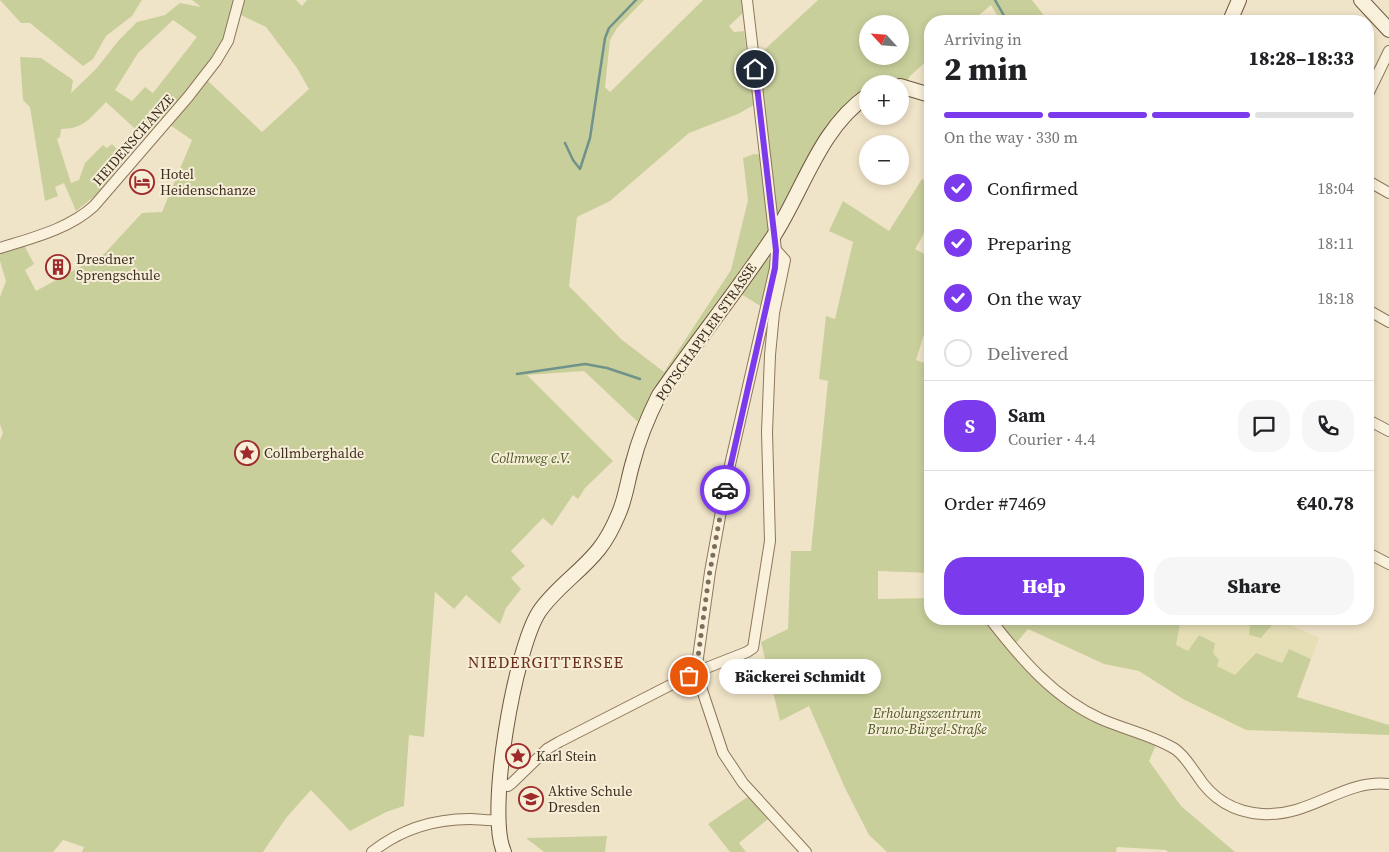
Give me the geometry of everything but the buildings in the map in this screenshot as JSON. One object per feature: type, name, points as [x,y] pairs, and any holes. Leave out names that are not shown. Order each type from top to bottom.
[{"type":"street","name":"HEIDENSCHANZE","points":[[0,248],[63,226],[86,213],[94,206],[183,103],[216,61],[228,41],[239,0]]},
{"type":"street","points":[[747,0],[776,250],[775,268],[727,478],[709,576],[696,672],[723,754],[743,783],[806,852]]},
{"type":"street","points":[[1233,15],[1239,0]]},
{"type":"street","points":[[1361,0],[1389,30]]},
{"type":"street","points":[[1374,82],[1389,51]]},
{"type":"street","points":[[909,89],[924,93]]},
{"type":"street","name":"POTSCHAPPLER STRASSE","points":[[498,827],[500,786],[507,726],[527,636],[533,623],[554,593],[598,550],[607,537],[620,512],[645,423],[660,395],[774,234],[820,149],[846,115],[859,103]]},
{"type":"street","points":[[1374,184],[1389,193]]},
{"type":"street","points":[[500,786],[508,786],[512,783],[541,754],[555,744],[696,672],[753,648],[756,618],[770,541],[767,432],[770,364],[774,313],[785,260],[776,250]]},
{"type":"street","points":[[1374,313],[1389,322]]},
{"type":"street","points":[[1374,423],[1389,431]]},
{"type":"street","points":[[1374,556],[1389,564]]},
{"type":"street","points":[[995,625],[1025,662],[1063,696],[1095,716],[1158,740],[1175,749],[1183,756],[1214,797],[1226,805],[1243,811],[1267,814],[1295,812],[1358,786],[1377,783],[1389,784]]},
{"type":"street","points":[[372,852],[381,845],[420,824],[459,819],[498,827],[504,852]]},
{"type":"shaded area","points":[[1180,625],[1248,625],[1261,638],[1272,625],[1290,625],[1319,638],[1311,659],[1289,649],[1282,663],[1235,675],[1217,666],[1213,653],[1215,642],[1199,635],[1188,651],[1176,645]]},
{"type":"green space","points":[[0,0],[142,0],[132,16],[106,36],[93,59],[83,66],[30,23],[21,23]]},
{"type":"green space","points":[[192,0],[237,0],[230,29],[203,74],[149,135],[144,137],[106,102],[91,118],[81,125],[61,129],[60,137],[57,139],[71,183],[79,180],[85,163],[103,145],[107,148],[112,144],[122,154],[122,163],[96,195],[76,211],[64,183],[55,187],[58,196],[45,201],[30,107],[23,100],[20,57],[41,58],[73,80],[71,93],[96,69],[119,40],[137,22],[165,15],[180,3],[201,7]],"holes":[[[173,20],[197,37],[153,93],[145,87],[132,101],[115,90],[138,53]]]},
{"type":"green space","name":"Collmweg e.V.","points":[[242,0],[296,0],[302,6],[307,0],[644,0],[617,28],[610,40],[605,87],[610,92],[703,0],[741,0],[743,13],[729,26],[734,32],[744,31],[748,65],[818,0],[1032,0],[1044,15],[997,15],[991,5],[979,15],[924,15],[924,63],[909,78],[909,75],[859,75],[859,102],[645,423],[638,422],[584,371],[527,375],[613,461],[585,488],[578,499],[573,495],[552,526],[543,518],[511,551],[525,566],[511,578],[521,589],[506,608],[500,624],[466,595],[454,609],[435,592],[424,737],[409,735],[404,806],[386,812],[350,831],[311,790],[286,818],[263,852],[82,852],[84,847],[63,840],[53,852],[0,852],[0,440],[3,433],[0,424],[0,297],[6,281],[0,261],[0,253],[24,245],[34,264],[25,270],[36,291],[104,254],[142,213],[162,212],[192,140],[170,125],[205,81],[208,81],[262,132],[309,89],[297,68],[266,27],[239,14]],"holes":[[[759,102],[764,155],[754,154],[743,158],[748,200],[731,270],[664,372],[621,339],[569,286],[577,217],[610,201],[689,133],[738,114]]]},
{"type":"green space","name":"Erholungszentrum Bruno-Bürgel-Straße","points":[[922,179],[924,180],[924,233],[915,249],[924,254],[924,334],[916,360],[924,363],[924,573],[878,571],[878,599],[924,598],[924,625],[1180,625],[1176,645],[1188,651],[1199,635],[1215,643],[1213,653],[1219,660],[1217,666],[1235,675],[1256,653],[1282,663],[1289,649],[1311,659],[1297,697],[1389,725],[1389,735],[1246,730],[1183,699],[1139,671],[1104,664],[1028,629],[1012,648],[1078,706],[1158,740],[1149,761],[1181,806],[1235,852],[1168,852],[1166,850],[1117,847],[1116,852],[887,852],[869,835],[845,788],[809,706],[780,721],[761,642],[788,629],[791,551],[811,551],[828,381],[819,379],[826,316],[835,319],[853,242],[829,231],[843,201],[889,231]]},
{"type":"green space","points":[[768,258],[771,263],[762,307],[741,294]]},
{"type":"green space","points":[[1248,625],[1272,625],[1261,638],[1249,635],[1250,626]]},
{"type":"green space","points":[[749,796],[768,819],[739,843],[746,852],[730,852],[708,824]]},
{"type":"green space","points":[[607,836],[605,852],[544,852],[526,838]]},
{"type":"waterway","points":[[565,143],[573,160],[580,169],[590,138],[605,38],[609,28],[636,0]]},
{"type":"waterway","points":[[995,0],[1004,15]]},
{"type":"waterway","points":[[517,374],[585,364],[607,368],[640,379]]},
{"type":"way so far","points":[[689,676],[696,672],[698,645],[725,490]]},
{"type":"place","name":"Hotel Heidenschanze","points":[[142,182]]},
{"type":"place","name":"Dresdner Sprengschule","points":[[58,267]]},
{"type":"place","name":"Collmberghalde","points":[[247,453]]},
{"type":"place","name":"Bäckerei Schmidt","points":[[689,676]]},
{"type":"place","name":"Karl Stein","points":[[518,756]]},
{"type":"place","name":"Aktive Schule Dresden","points":[[531,799]]},
{"type":"district","name":"NIEDERGITTERSEE","points":[[546,662]]},
{"type":"route","points":[[725,490],[775,268],[776,245],[755,69]]}]
